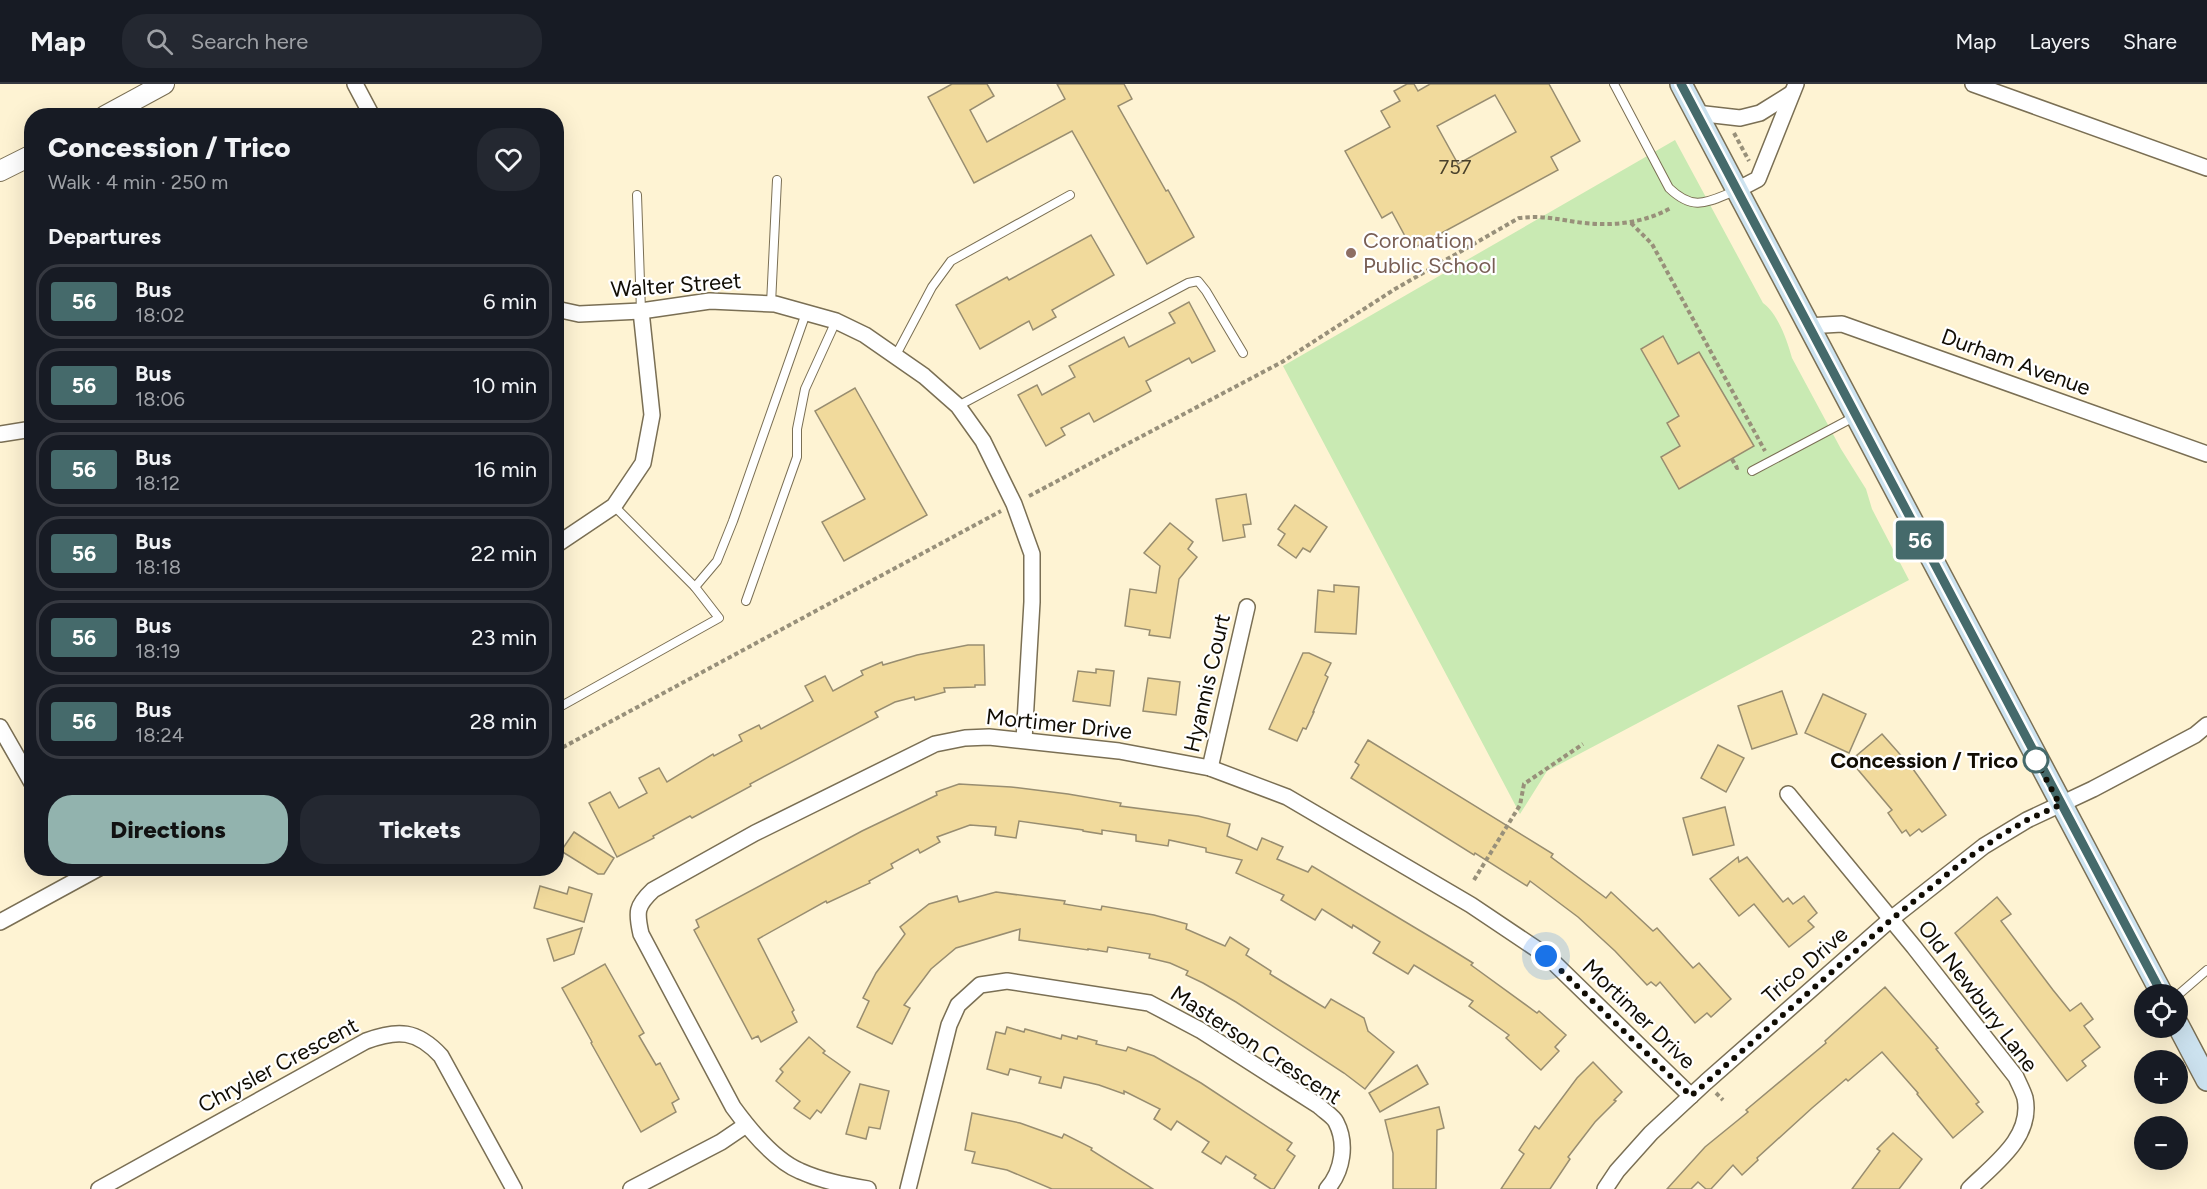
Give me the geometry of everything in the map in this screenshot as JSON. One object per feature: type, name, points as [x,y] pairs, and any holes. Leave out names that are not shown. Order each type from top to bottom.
[{"type":"main road","points":[[1681,84],[2157,984]]},
{"type":"main road","points":[[2185,1038],[2207,1080]]},
{"type":"street","points":[[120,108],[164,84]]},
{"type":"street","points":[[356,84],[368,108]]},
{"type":"street","points":[[1973,84],[2207,168]]},
{"type":"street","points":[[1737,190],[1758,179],[1794,89]]},
{"type":"street","points":[[1696,113],[1740,118],[1760,112],[1794,89]]},
{"type":"street","points":[[0,171],[24,158]]},
{"type":"street","name":"Walter Street","points":[[564,311],[579,314],[641,311],[710,301],[771,304],[836,321],[865,335],[924,375],[958,406],[983,441],[1014,504],[1032,554],[1032,602],[1024,740]]},
{"type":"street","points":[[564,540],[614,506],[643,463],[652,415],[641,311]]},
{"type":"street","name":"Durham Avenue","points":[[1808,326],[1842,324],[2207,453]]},
{"type":"street","points":[[0,434],[24,430]]},
{"type":"street","name":"Hyannis Court","points":[[1210,768],[1247,608]]},
{"type":"street","name":"Trico Drive","points":[[1605,1189],[1651,1133],[1691,1096],[1892,919],[1984,846],[2027,820],[2094,789],[2194,735],[2207,725]]},
{"type":"street","points":[[0,727],[24,769]]},
{"type":"street","name":"Mortimer Drive","points":[[868,1189],[832,1182],[798,1170],[769,1148],[747,1125],[733,1107],[641,934],[637,918],[640,902],[652,890],[755,833],[935,744],[965,738],[1024,740],[1119,751],[1210,768],[1287,797],[1471,905],[1537,950],[1584,990],[1691,1096]]},
{"type":"street","name":"Old Newbury Lane","points":[[1788,794],[1892,919],[2016,1077],[2025,1099],[2025,1120],[2015,1143],[1969,1189]]},
{"type":"street","points":[[0,922],[76,876]]},
{"type":"street","name":"Masterson Crescent","points":[[908,1189],[949,1025],[958,1005],[980,985],[1007,981],[1149,1003],[1200,1030],[1289,1087],[1335,1120],[1342,1140],[1343,1154],[1328,1189]]},
{"type":"street","name":"Chrysler Crescent","points":[[99,1189],[366,1041],[384,1035],[401,1033],[417,1036],[441,1056],[514,1189]]},
{"type":"street","points":[[631,1189],[721,1142],[747,1125]]},
{"type":"lane","points":[[1614,84],[1670,188],[1682,200],[1698,203],[1737,190]]},
{"type":"lane","points":[[771,304],[777,180]]},
{"type":"lane","points":[[637,195],[641,311]]},
{"type":"lane","points":[[896,355],[932,287],[951,261],[1070,195]]},
{"type":"lane","points":[[958,406],[1188,283],[1198,281],[1243,353]]},
{"type":"lane","points":[[695,587],[717,561],[806,313]]},
{"type":"lane","points":[[746,602],[797,457],[797,429],[805,389],[836,321]]},
{"type":"lane","points":[[1752,471],[1855,416]]},
{"type":"lane","points":[[564,705],[719,618],[695,587],[614,506]]},
{"type":"lane","points":[[2188,986],[2207,970]]},
{"type":"path","points":[[1731,125],[1749,162]]},
{"type":"path","points":[[1027,497],[1282,362],[1395,289],[1519,218],[1540,216],[1584,223],[1630,223],[1671,208]]},
{"type":"path","points":[[1630,223],[1652,244],[1751,425],[1766,453],[1756,458]]},
{"type":"path","points":[[1732,459],[1737,468],[1747,463]]},
{"type":"path","points":[[564,747],[1004,509]]},
{"type":"path","points":[[1474,880],[1520,805],[1524,784],[1583,744]]},
{"type":"path","points":[[1715,1093],[1723,1100]]},
{"type":"green space","points":[[1675,140],[1763,303],[1777,320],[1792,358],[1841,449],[1866,489],[1872,509],[1909,580],[1547,771],[1520,814],[1283,366]]},
{"type":"building","points":[[952,84],[987,84],[994,96],[970,110],[987,142],[1065,99],[1057,84],[1124,84],[1132,99],[1118,106],[1194,237],[1147,264],[1072,131],[974,183],[928,97]]},
{"type":"building","points":[[1407,84],[1414,84],[1418,91],[1430,84],[1549,84],[1580,141],[1551,157],[1558,170],[1412,249],[1392,212],[1382,218],[1345,151],[1390,127],[1381,111],[1400,101],[1394,91]],"holes":[[[1495,95],[1516,132],[1458,164],[1437,126]]]},
{"type":"building","points":[[1091,235],[1114,275],[1052,310],[1056,317],[1033,330],[1029,321],[980,349],[956,305],[1007,277],[1009,280]]},
{"type":"building","points":[[1189,302],[1215,351],[1192,363],[1189,358],[1146,381],[1151,391],[1094,422],[1089,413],[1061,428],[1065,435],[1046,446],[1018,395],[1037,385],[1042,395],[1075,377],[1069,366],[1124,337],[1129,347],[1175,323],[1169,313]]},
{"type":"building","points":[[1663,336],[1678,364],[1699,352],[1754,446],[1679,489],[1661,457],[1680,446],[1667,423],[1679,416],[1641,349]]},
{"type":"building","points":[[855,388],[927,515],[844,561],[822,522],[865,499],[815,411]]},
{"type":"building","points":[[1246,494],[1251,524],[1243,525],[1245,537],[1223,541],[1216,499]]},
{"type":"building","points":[[1295,505],[1327,527],[1310,552],[1303,548],[1296,558],[1278,545],[1285,534],[1278,529]]},
{"type":"building","points":[[1170,523],[1193,542],[1188,549],[1197,557],[1179,579],[1170,638],[1149,635],[1150,630],[1125,626],[1130,589],[1156,593],[1160,566],[1144,553]]},
{"type":"building","points":[[1334,585],[1359,587],[1356,634],[1315,632],[1318,590],[1334,592]]},
{"type":"building","points":[[968,645],[984,645],[985,685],[944,688],[945,692],[915,700],[914,697],[895,702],[875,712],[878,717],[617,857],[589,803],[610,792],[619,808],[647,793],[639,778],[659,768],[667,782],[713,754],[714,756],[742,741],[739,735],[759,725],[761,729],[813,701],[805,686],[825,676],[833,691],[863,675],[861,671],[882,662],[883,665],[917,655]]},
{"type":"building","points":[[1303,653],[1309,653],[1331,663],[1314,712],[1297,741],[1269,729]]},
{"type":"building","points":[[1096,669],[1114,671],[1110,706],[1073,701],[1078,671],[1096,673]]},
{"type":"building","points":[[1148,678],[1180,682],[1176,715],[1143,711]]},
{"type":"building","points":[[1782,691],[1797,734],[1752,749],[1738,706]]},
{"type":"building","points":[[1823,694],[1866,714],[1849,753],[1805,733]]},
{"type":"building","points":[[1882,734],[1913,769],[1946,815],[1922,832],[1919,829],[1910,836],[1906,830],[1902,833],[1888,813],[1892,810],[1854,765],[1862,758],[1856,756]]},
{"type":"building","points":[[1368,740],[1553,854],[1551,857],[1606,898],[1611,892],[1653,931],[1657,928],[1693,968],[1699,963],[1731,999],[1711,1017],[1707,1013],[1695,1023],[1660,982],[1656,986],[1651,982],[1647,985],[1578,917],[1530,881],[1527,886],[1351,778],[1359,765],[1355,762]]},
{"type":"building","points":[[1718,745],[1744,758],[1726,792],[1701,778]]},
{"type":"building","points":[[959,784],[1068,794],[1121,803],[1120,806],[1198,816],[1230,824],[1227,836],[1257,850],[1262,838],[1283,847],[1277,859],[1308,872],[1312,866],[1444,945],[1473,963],[1471,965],[1537,1013],[1539,1011],[1566,1035],[1555,1047],[1559,1051],[1541,1070],[1506,1038],[1509,1035],[1469,1006],[1473,1001],[1414,965],[1408,974],[1373,953],[1380,942],[1353,925],[1352,928],[1322,909],[1315,920],[1281,900],[1284,895],[1236,873],[1242,860],[1206,852],[1206,848],[1169,840],[1168,846],[1136,841],[1136,835],[1102,830],[1102,834],[1019,821],[1016,838],[995,835],[996,827],[970,825],[937,837],[940,842],[920,853],[918,849],[891,864],[893,868],[869,881],[870,883],[827,903],[826,901],[758,939],[794,1010],[792,1012],[797,1022],[761,1042],[758,1036],[752,1039],[694,930],[699,927],[696,920],[862,831],[937,795],[936,792]]},
{"type":"building","points":[[1725,807],[1734,845],[1693,855],[1683,818]]},
{"type":"building","points":[[574,832],[614,858],[604,874],[598,874],[564,853],[564,847]]},
{"type":"building","points":[[1738,857],[1739,862],[1747,857],[1783,902],[1788,898],[1793,904],[1804,896],[1817,913],[1808,921],[1814,927],[1789,947],[1754,904],[1739,916],[1710,879]]},
{"type":"building","points":[[540,886],[567,894],[569,887],[592,894],[584,922],[534,908]]},
{"type":"building","points":[[996,892],[1065,901],[1064,904],[1101,910],[1102,906],[1154,915],[1187,924],[1186,929],[1225,946],[1230,937],[1249,949],[1246,955],[1271,971],[1270,974],[1325,1008],[1331,999],[1364,1018],[1368,1031],[1394,1052],[1365,1089],[1236,1002],[1186,975],[1188,971],[1170,963],[1149,958],[1150,954],[1108,947],[1107,952],[1088,950],[1019,940],[1020,929],[956,948],[931,969],[904,1005],[910,1008],[892,1044],[857,1027],[869,1001],[863,998],[876,973],[905,934],[900,927],[929,904],[957,896],[959,902]]},
{"type":"building","points":[[1997,897],[2011,914],[2001,921],[2053,990],[2070,1011],[2081,1003],[2093,1019],[2084,1026],[2100,1047],[2082,1061],[2086,1066],[2067,1081],[1955,933]]},
{"type":"building","points":[[582,928],[574,954],[554,961],[547,939]]},
{"type":"building","points":[[605,964],[644,1033],[639,1036],[656,1065],[660,1063],[679,1099],[672,1103],[676,1112],[641,1132],[562,988]]},
{"type":"building","points":[[1885,987],[1938,1048],[1936,1049],[1979,1102],[1976,1104],[1983,1112],[1953,1138],[1882,1052],[1812,1108],[1757,1158],[1758,1160],[1742,1175],[1733,1165],[1711,1189],[1706,1189],[1698,1182],[1691,1189],[1667,1189],[1705,1147],[1826,1043],[1825,1041]]},
{"type":"building","points":[[1007,1027],[1024,1032],[1025,1029],[1061,1039],[1062,1035],[1077,1039],[1078,1036],[1097,1041],[1096,1044],[1126,1051],[1128,1047],[1154,1056],[1201,1083],[1292,1143],[1287,1150],[1295,1156],[1274,1189],[1271,1189],[1254,1178],[1256,1175],[1226,1156],[1221,1164],[1202,1152],[1209,1142],[1177,1121],[1171,1130],[1154,1119],[1160,1109],[1124,1091],[1124,1094],[1099,1085],[1064,1077],[1061,1088],[1039,1083],[1041,1077],[1010,1069],[1008,1075],[987,1069],[996,1032],[1005,1034]]},
{"type":"building","points":[[809,1037],[825,1051],[823,1053],[850,1072],[821,1113],[817,1110],[810,1119],[794,1108],[800,1101],[776,1081],[783,1072],[780,1069]]},
{"type":"building","points":[[1593,1062],[1622,1092],[1614,1100],[1616,1101],[1595,1122],[1568,1157],[1570,1159],[1550,1189],[1501,1189],[1524,1154],[1519,1150],[1535,1126],[1539,1129],[1577,1078]]},
{"type":"building","points":[[1417,1065],[1428,1084],[1380,1112],[1369,1093]]},
{"type":"building","points":[[860,1084],[889,1091],[880,1129],[869,1127],[866,1139],[846,1134]]},
{"type":"building","points":[[1439,1107],[1444,1128],[1437,1130],[1436,1189],[1393,1189],[1393,1153],[1385,1120]]},
{"type":"building","points":[[972,1113],[1020,1123],[1062,1138],[1064,1134],[1092,1148],[1091,1150],[1153,1189],[1052,1189],[1007,1170],[972,1163],[975,1152],[965,1150]]},
{"type":"building","points":[[1893,1133],[1922,1159],[1899,1189],[1852,1189],[1880,1151],[1877,1149]]},
{"type":"bus line","name":"56","points":[[1681,84],[2049,785],[2157,984]]},
{"type":"place","name":"Coronation Public School","points":[[1351,253]]},
{"type":"place","name":"Concession / Trico","points":[[2036,760]]},
{"type":"route","points":[[1546,956],[1584,990],[1691,1096],[1892,919],[1965,860],[2027,820],[2060,805],[2036,760]]}]
